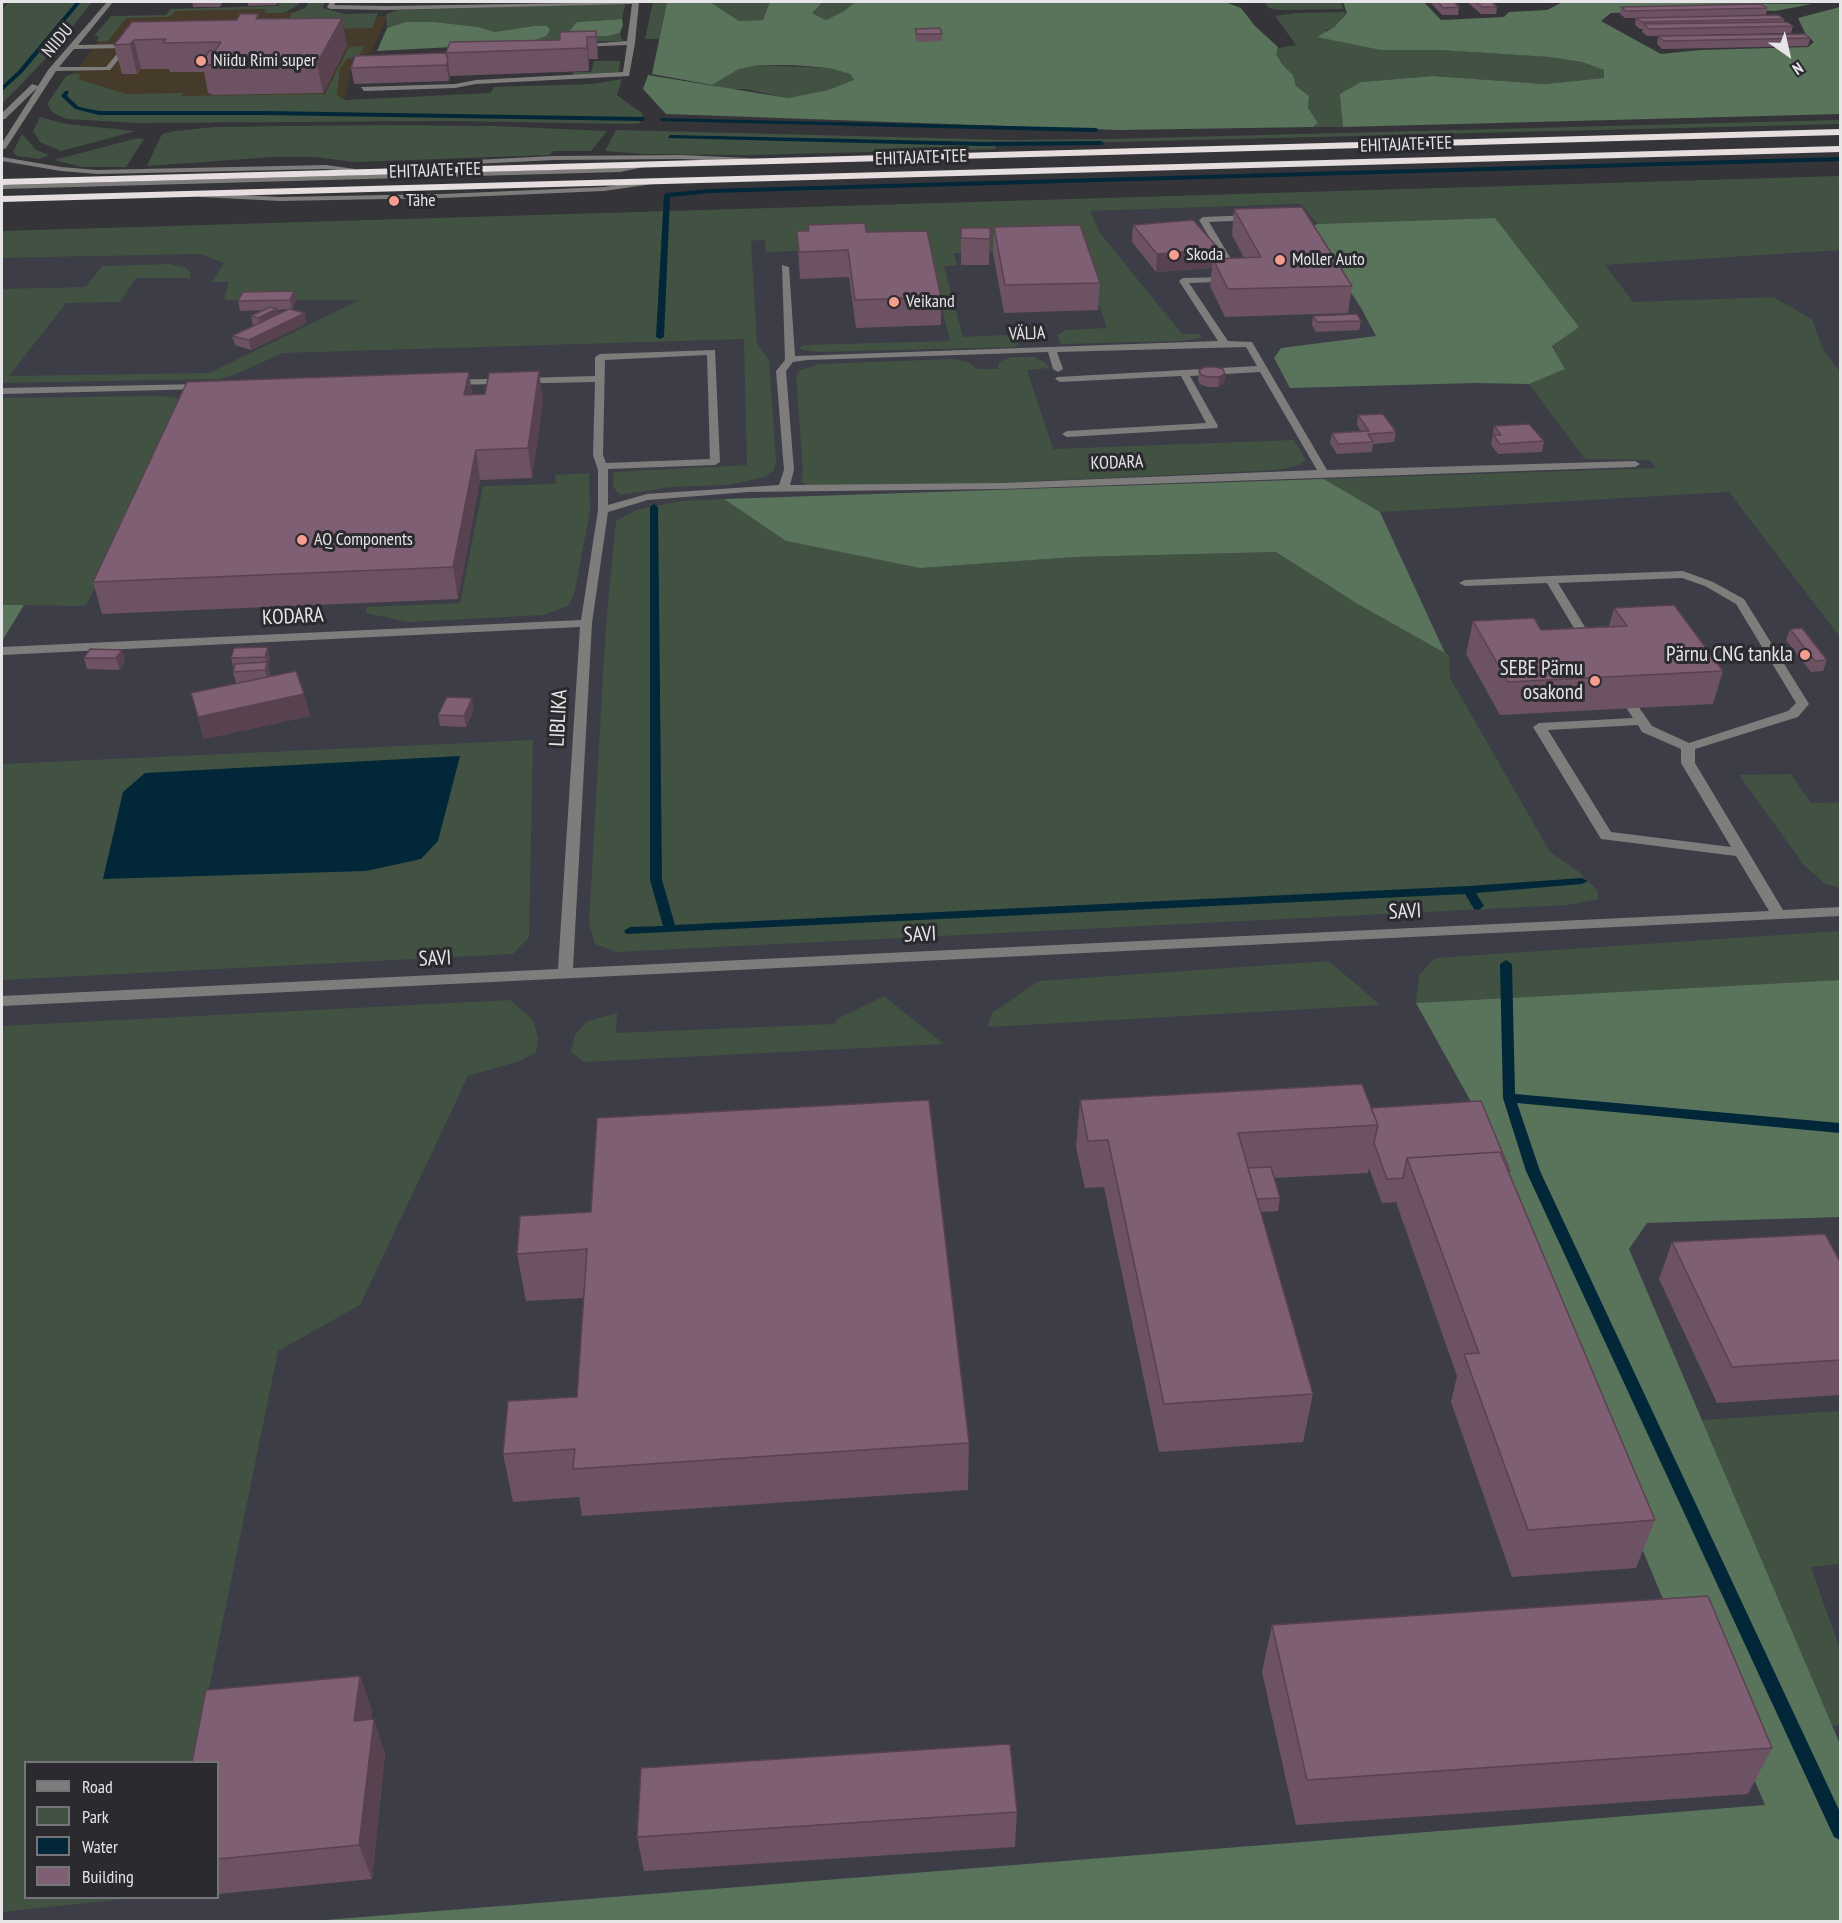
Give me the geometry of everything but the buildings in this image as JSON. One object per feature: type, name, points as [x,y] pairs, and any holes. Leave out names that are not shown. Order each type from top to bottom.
[{"type":"highway","name":"EHITAJATE TEE","points":[[2,182],[1840,132]]},
{"type":"highway","name":"EHITAJATE TEE","points":[[2,199],[1840,149]]},
{"type":"street","name":"NIIDU","points":[[2,148],[52,71],[110,2]]},
{"type":"street","points":[[333,2],[330,7],[381,8],[636,2],[626,74],[476,82],[455,86],[364,89]]},
{"type":"street","points":[[566,46],[632,43]]},
{"type":"street","points":[[52,71],[108,69],[127,46],[72,47]]},
{"type":"street","name":"NIIDU","points":[[2,117],[52,71]]},
{"type":"street","points":[[411,170],[434,164],[554,158],[682,157],[759,161]]},
{"type":"street","points":[[2,159],[61,169],[97,172],[326,167],[381,171]]},
{"type":"street","points":[[2,188],[620,170],[649,164]]},
{"type":"street","points":[[1226,344],[1183,281],[1239,279],[1203,220],[1266,218]]},
{"type":"street","points":[[783,489],[789,470],[781,371],[790,360],[785,267]]},
{"type":"street","name":"VÄLJA","points":[[790,360],[807,357],[1249,344],[1324,473]]},
{"type":"street","points":[[1052,350],[1059,374],[1184,373],[1263,369]]},
{"type":"street","name":"LIBLIKA","points":[[565,974],[586,623],[603,510],[602,466],[598,455],[600,357],[712,352],[715,462],[602,466]]},
{"type":"street","points":[[1067,434],[1213,426],[1184,373]]},
{"type":"street","points":[[441,382],[599,379]]},
{"type":"street","points":[[2,391],[215,387]]},
{"type":"street","name":"KODARA","points":[[603,510],[647,497],[748,489],[1001,486],[1635,464]]},
{"type":"street","points":[[1465,583],[1683,574],[1709,584],[1740,602],[1803,704],[1793,714],[1688,747],[1647,729],[1616,683]]},
{"type":"street","points":[[1550,579],[1597,655]]},
{"type":"street","name":"KODARA","points":[[2,651],[586,623]]},
{"type":"street","points":[[1641,721],[1539,727],[1606,836],[1741,852]]},
{"type":"street","points":[[1688,747],[1688,763],[1778,914]]},
{"type":"street","name":"SAVI","points":[[2,1001],[1840,912]]},
{"type":"shaded area","points":[[280,8],[280,11],[387,17],[370,54],[353,55],[345,100],[334,109],[190,111],[91,107],[73,75],[116,17],[167,16],[172,10]]},
{"type":"shaded area","points":[[1301,204],[1317,224],[1840,206],[1840,1921],[2,1921],[2,258],[1100,233],[1089,211]]},
{"type":"green space","points":[[9,2],[92,2],[55,49],[2,104],[2,10]]},
{"type":"green space","points":[[280,2],[300,2],[283,13],[265,13],[266,9],[175,11],[166,17],[126,18],[107,42],[97,41],[99,36],[94,36],[111,16],[166,15],[170,9],[278,6]]},
{"type":"green space","points":[[309,2],[325,2],[323,8],[345,14],[378,13],[372,28],[283,30],[292,13],[305,8]]},
{"type":"green space","points":[[653,2],[667,2],[659,39],[645,39]]},
{"type":"green space","points":[[667,2],[710,2],[739,21],[763,20],[770,2],[823,2],[812,13],[826,20],[844,11],[855,2],[1225,2],[1241,8],[1255,26],[1278,47],[1276,54],[1293,75],[1296,86],[1309,96],[1308,108],[1318,123],[1313,127],[1119,130],[666,114],[643,89],[648,75],[788,98],[828,90],[854,80],[850,74],[829,68],[793,65],[759,65],[739,69],[712,85],[652,74]]},
{"type":"green space","points":[[710,2],[770,2],[763,20],[739,21]]},
{"type":"green space","points":[[821,2],[855,2],[844,11],[826,20],[812,13],[823,3]]},
{"type":"green space","points":[[1264,2],[1341,2],[1343,9],[1277,10],[1269,8]]},
{"type":"green space","points":[[1343,2],[1424,2],[1441,20],[1504,17],[1509,12],[1547,10],[1563,2],[1812,4],[1775,11],[1732,9],[1611,13],[1601,21],[1661,54],[1700,50],[1808,47],[1814,42],[1806,35],[1798,18],[1840,7],[1840,114],[1343,127],[1340,94],[1361,82],[1433,76],[1545,84],[1604,78],[1604,70],[1582,62],[1549,57],[1439,50],[1381,50],[1317,37],[1334,27],[1347,13]]},
{"type":"green space","points":[[625,5],[622,19],[577,22],[608,36],[620,33],[622,41],[528,43],[534,26],[494,32],[479,27],[434,22],[407,22],[387,28],[386,14],[398,10]]},
{"type":"green space","points":[[1347,12],[1334,27],[1325,31],[1381,50],[1439,50],[1549,57],[1582,62],[1604,70],[1604,78],[1545,84],[1433,76],[1361,82],[1343,102],[1343,127],[1313,127],[1318,123],[1308,108],[1309,96],[1296,86],[1293,75],[1275,53],[1278,48],[1296,45],[1275,16],[1295,13]]},
{"type":"green space","points":[[622,19],[623,25],[620,33],[608,36],[578,36],[569,32],[577,22]]},
{"type":"green space","points":[[406,22],[434,22],[479,27],[494,32],[534,26],[547,26],[550,30],[546,36],[528,43],[377,51],[387,28]]},
{"type":"green space","points":[[364,46],[359,56],[347,59],[340,68],[337,95],[345,100],[491,93],[494,87],[593,84],[622,79],[617,95],[643,114],[640,123],[630,124],[446,121],[137,123],[67,119],[52,112],[47,104],[66,76],[75,73],[81,75],[78,79],[126,94],[184,93],[182,96],[325,94],[349,47]]},
{"type":"green space","points":[[594,61],[620,61],[619,72],[573,76],[573,72],[591,72]]},
{"type":"green space","points":[[759,65],[829,68],[850,74],[855,81],[828,90],[788,98],[712,85],[739,69]]},
{"type":"green space","points":[[40,117],[66,124],[136,131],[61,151],[40,142],[33,131]]},
{"type":"green space","points":[[1840,120],[1840,124],[995,145],[996,149],[748,155],[643,154],[605,151],[616,130],[1010,140]]},
{"type":"green space","points":[[494,126],[607,131],[591,151],[554,151],[549,155],[354,162],[314,157],[274,157],[147,166],[162,134],[175,131],[215,127]]},
{"type":"green space","points":[[22,134],[36,150],[49,155],[39,159],[17,156],[13,152]]},
{"type":"green space","points":[[138,138],[144,139],[126,167],[82,167],[54,160]]},
{"type":"green space","points":[[1840,176],[1840,250],[1605,265],[1633,302],[1773,297],[1812,319],[1822,348],[1840,372],[1840,637],[1729,492],[1380,512],[1324,479],[1657,468],[1649,460],[1585,459],[1529,384],[1564,369],[1495,218],[1317,224],[1301,204],[1090,211],[1100,233],[1182,334],[1200,334],[1202,338],[1181,341],[1061,344],[1057,335],[1066,330],[1107,328],[1080,250],[954,253],[957,265],[944,266],[963,337],[1006,335],[1019,342],[1016,347],[818,352],[799,349],[803,345],[950,341],[929,257],[867,248],[766,252],[765,240],[751,241],[757,344],[769,360],[776,461],[774,470],[765,477],[729,485],[670,487],[620,495],[613,487],[614,472],[747,465],[744,339],[283,353],[219,379],[2,383],[2,289],[86,287],[102,266],[170,264],[187,268],[191,273],[190,278],[136,278],[120,302],[66,303],[9,376],[209,373],[360,300],[224,300],[229,282],[212,282],[224,263],[200,254],[2,258],[2,231]]},
{"type":"green space","points":[[1495,218],[1579,327],[1552,346],[1565,369],[1529,384],[1475,383],[1290,388],[1274,358],[1281,348],[1376,336],[1361,308],[1309,228],[1317,224]]},
{"type":"green space","points":[[1011,357],[1034,357],[1046,363],[1049,368],[1027,370],[1053,449],[1294,440],[1306,460],[1299,465],[1278,470],[996,483],[812,487],[801,482],[803,472],[796,376],[801,370],[819,364],[951,359],[968,362],[977,369],[998,369],[999,362]]},
{"type":"green space","points":[[161,396],[177,398],[184,403],[86,606],[2,605],[2,398]]},
{"type":"green space","points":[[589,473],[590,511],[574,594],[568,606],[543,615],[408,622],[366,613],[367,607],[460,603],[483,486],[556,484],[555,475]]},
{"type":"green space","points":[[1324,479],[1380,512],[1445,653],[1356,603],[1276,552],[1075,557],[920,568],[786,541],[724,499]]},
{"type":"green space","points":[[724,499],[786,541],[920,568],[1075,557],[1276,552],[1356,603],[1449,655],[1450,678],[1550,852],[1579,872],[1598,891],[1598,899],[1567,905],[617,952],[595,944],[589,923],[606,624],[616,521],[636,510],[681,501]]},
{"type":"green space","points":[[2,605],[24,605],[2,641]]},
{"type":"green space","points":[[533,740],[529,937],[513,954],[2,980],[2,764]]},
{"type":"green space","points":[[1791,774],[1811,803],[1840,802],[1840,888],[1825,884],[1804,865],[1739,775]]},
{"type":"green space","points":[[1840,931],[1840,980],[1416,1003],[1419,975],[1435,958]]},
{"type":"green space","points":[[1329,961],[1380,1005],[988,1027],[992,1013],[1039,981]]},
{"type":"green space","points":[[1840,980],[1840,1217],[1647,1223],[1629,1249],[1840,1744],[1840,1921],[300,1922],[1765,1805],[1687,1620],[1665,1604],[1502,1211],[1484,1125],[1416,1003]]},
{"type":"green space","points":[[884,996],[944,1044],[584,1062],[571,1052],[575,1035],[588,1021],[617,1013],[616,1033],[835,1024],[837,1019]]},
{"type":"green space","points":[[510,1000],[533,1020],[538,1038],[536,1052],[520,1061],[468,1076],[360,1305],[278,1351],[194,1761],[24,1761],[24,1899],[125,1899],[2,1912],[2,1026]]},
{"type":"green space","points":[[1840,1411],[1840,1564],[1811,1567],[1840,1650],[1840,1725],[1832,1726],[1702,1420]]},
{"type":"water","points":[[460,756],[438,841],[421,859],[366,871],[103,879],[123,792],[145,773]]},
{"type":"waterway","points":[[2,89],[20,72],[78,2]]},
{"type":"waterway","points":[[67,92],[64,96],[77,108],[99,113],[265,113],[642,119]]},
{"type":"waterway","points":[[662,119],[1096,130]]},
{"type":"waterway","points":[[670,137],[982,144],[1101,143]]},
{"type":"waterway","points":[[660,337],[667,195],[710,191],[1840,159]]},
{"type":"waterway","points":[[654,507],[656,880],[670,929]]},
{"type":"waterway","points":[[1469,890],[1582,881]]},
{"type":"waterway","points":[[630,931],[1469,890]]},
{"type":"waterway","points":[[1469,890],[1478,906]]},
{"type":"waterway","points":[[1506,964],[1509,1098]]},
{"type":"waterway","points":[[1509,1098],[1840,1128]]},
{"type":"waterway","points":[[1509,1098],[1533,1171],[1840,1831]]},
{"type":"place","name":"Niidu Rimi super","points":[[201,61]]},
{"type":"place","name":"Tähe","points":[[394,201]]},
{"type":"place","name":"Skoda","points":[[1174,255]]},
{"type":"place","name":"Moller Auto","points":[[1280,260]]},
{"type":"place","name":"Veikand","points":[[894,302]]},
{"type":"place","name":"AQ Components","points":[[302,540]]},
{"type":"place","name":"Pärnu CNG tankla","points":[[1805,655]]},
{"type":"place","name":"SEBE Pärnu osakond","points":[[1595,681]]}]
